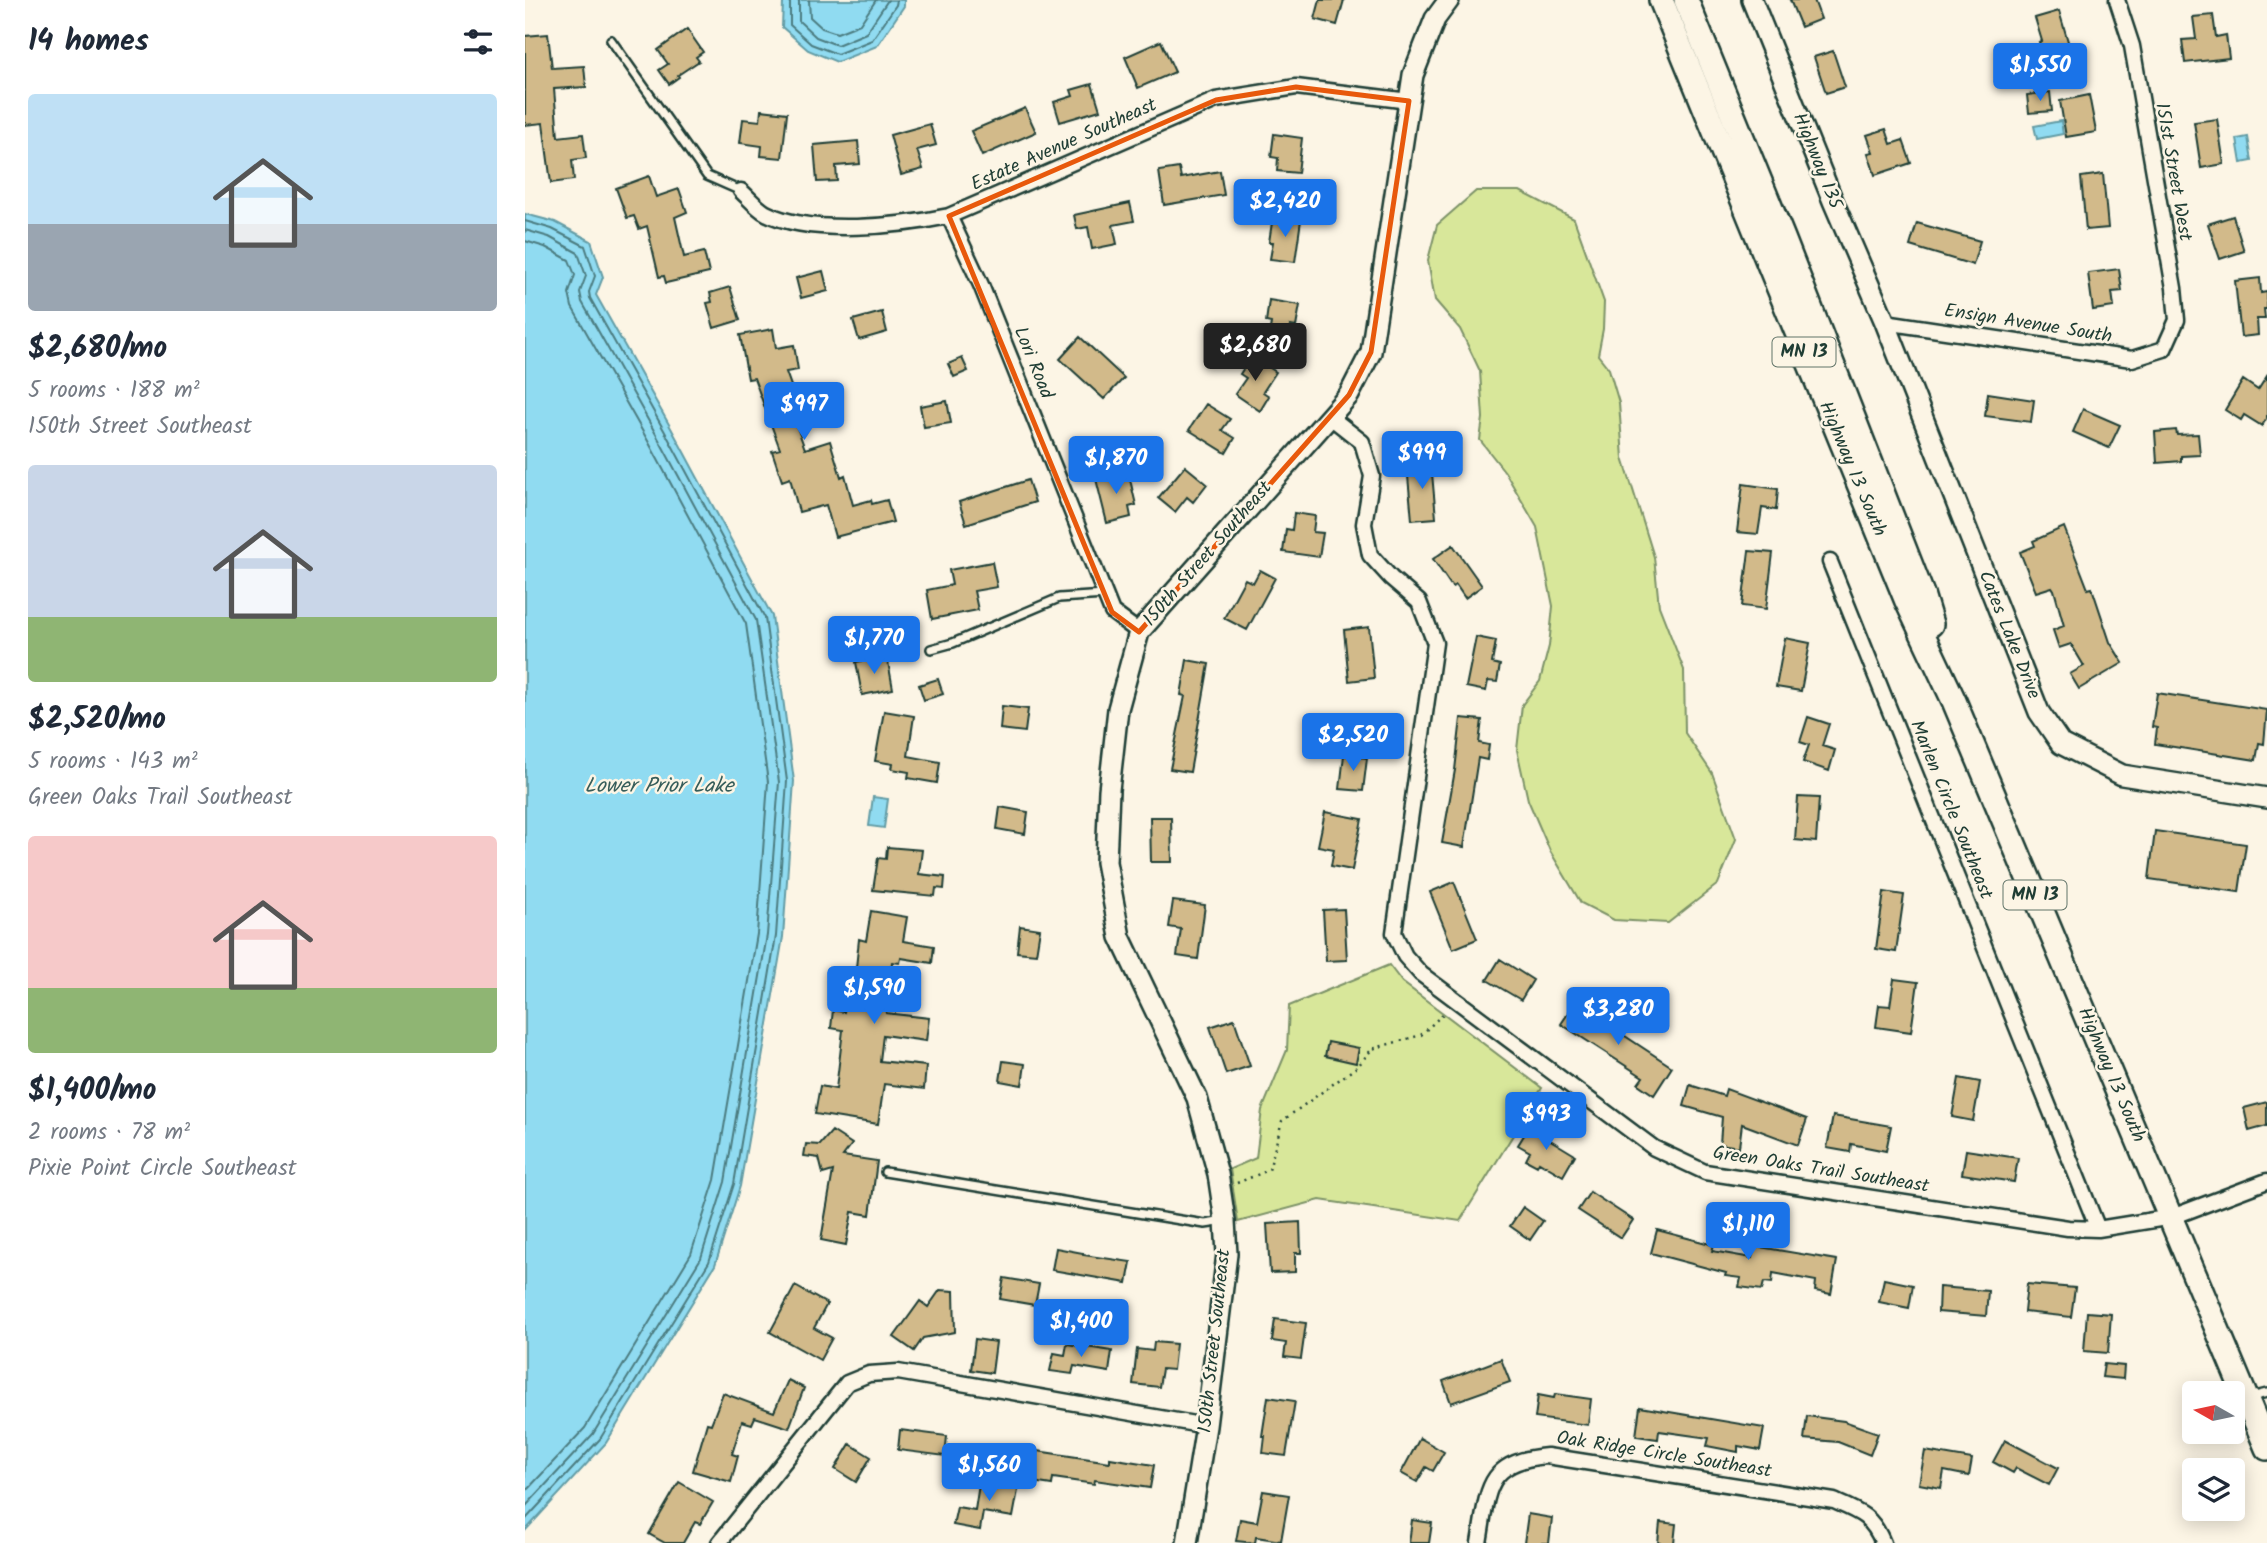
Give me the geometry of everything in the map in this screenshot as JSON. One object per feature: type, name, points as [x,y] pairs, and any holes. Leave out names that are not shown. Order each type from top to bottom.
[{"type":"main road","name":"Highway 13 South","points":[[1661,0],[1906,599],[1954,701],[2172,1217],[2257,1395],[2267,1448]]},
{"type":"main road","name":"Highway 13 South","points":[[1686,0],[1783,238],[1902,543],[1921,594],[1954,701]]},
{"type":"street","name":"150th Street Southeast","points":[[1187,1543],[1206,1426],[1227,1254],[1225,1221],[1220,1186],[1197,1098],[1120,937],[1106,862],[1109,790],[1118,709],[1139,632],[1349,395],[1371,352],[1413,75],[1435,19],[1448,0]]},
{"type":"street","name":"Highway 135","points":[[1752,0],[1885,322]]},
{"type":"street","name":"151st Street West","points":[[2117,0],[2132,46],[2174,288],[2177,320],[2164,349]]},
{"type":"street","name":"Estate Avenue Southeast","points":[[741,191],[765,213],[817,225],[879,227],[908,224],[949,216],[1216,100],[1296,87],[1409,101]]},
{"type":"street","name":"Lori Road","points":[[949,216],[981,285],[1112,612],[1139,632]]},
{"type":"street","name":"Ensign Avenue South","points":[[1885,322],[2132,359],[2164,349]]},
{"type":"street","name":"Cates Lake Drive","points":[[1885,322],[2039,712],[2060,744],[2122,775],[2267,798]]},
{"type":"street","name":"Green Oaks Trail Southeast","points":[[1329,416],[1362,442],[1372,476],[1364,524],[1370,555],[1419,602],[1435,643],[1394,933],[1405,956],[1421,974],[1654,1148],[1706,1172],[2068,1228],[2098,1229],[2172,1217],[2267,1181]]},
{"type":"street","name":"Marlen Circle Southeast","points":[[1830,562],[2098,1229]]},
{"type":"street","points":[[719,1543],[847,1382],[869,1374],[898,1372],[1206,1426]]},
{"type":"street","name":"Oak Ridge Circle Southeast","points":[[1479,1543],[1489,1485],[1507,1465],[1525,1458],[1547,1456],[1834,1501],[1858,1511],[1876,1526],[1883,1543]]},
{"type":"lane","points":[[611,40],[707,176],[741,191]]},
{"type":"lane","points":[[931,649],[953,643],[1059,597],[1105,595]]},
{"type":"lane","points":[[885,1172],[1205,1224],[1225,1221]]},
{"type":"path","points":[[1220,1186],[1248,1180],[1269,1170],[1282,1121],[1358,1066],[1372,1049],[1421,1035],[1455,999]]},
{"type":"highlighted area","points":[[1296,87],[1409,101],[1371,352],[1349,395],[1139,632],[1112,612],[949,216],[1216,100]]},
{"type":"green space","points":[[1476,191],[1520,191],[1574,219],[1604,302],[1598,355],[1609,369],[1619,403],[1623,458],[1654,557],[1659,606],[1684,670],[1685,733],[1712,773],[1736,839],[1718,884],[1668,923],[1614,920],[1581,903],[1550,851],[1528,800],[1517,750],[1522,705],[1540,681],[1549,646],[1553,606],[1537,527],[1505,472],[1480,440],[1483,418],[1480,371],[1460,329],[1435,300],[1428,260],[1437,225]]},
{"type":"green space","points":[[1389,965],[1402,982],[1542,1088],[1460,1221],[1320,1200],[1238,1222],[1230,1169],[1256,1158],[1262,1110],[1287,1050],[1289,1006]]},
{"type":"water","points":[[786,0],[904,0],[904,6],[877,46],[837,62],[808,50],[782,27],[783,3]]},
{"type":"water","points":[[2061,121],[2063,134],[2037,139],[2034,126]]},
{"type":"water","points":[[2248,137],[2252,161],[2241,163],[2237,139]]},
{"type":"water","name":"Lower Prior Lake","points":[[525,214],[555,222],[591,241],[603,277],[596,295],[772,616],[794,781],[783,937],[740,1186],[715,1265],[606,1443],[525,1531]]},
{"type":"water","points":[[873,797],[888,799],[884,828],[869,826]]},
{"type":"building","points":[[1320,0],[1344,0],[1337,25],[1315,19]]},
{"type":"building","points":[[1790,0],[1814,0],[1821,19],[1801,27]]},
{"type":"building","points":[[2059,11],[2072,55],[2045,63],[2035,18]]},
{"type":"building","points":[[2213,15],[2216,37],[2226,35],[2229,58],[2185,63],[2182,40],[2196,39],[2193,17]]},
{"type":"building","points":[[687,29],[703,52],[696,57],[699,61],[669,84],[659,70],[668,64],[658,50]]},
{"type":"building","points":[[548,34],[552,68],[584,66],[586,87],[554,89],[558,137],[583,134],[586,158],[572,160],[574,180],[551,183],[543,123],[525,125],[525,36]]},
{"type":"building","points":[[1161,41],[1175,72],[1138,88],[1125,57]]},
{"type":"building","points":[[1833,51],[1845,87],[1826,93],[1814,57]]},
{"type":"building","points":[[1092,84],[1100,110],[1060,122],[1054,102],[1073,96],[1071,90]]},
{"type":"building","points":[[2050,92],[2052,111],[2029,113],[2027,95]]},
{"type":"building","points":[[2089,95],[2096,132],[2066,137],[2060,101]]},
{"type":"building","points":[[1025,108],[1036,132],[982,156],[971,131]]},
{"type":"building","points":[[761,110],[787,113],[782,158],[761,156],[762,146],[740,143],[743,119],[760,121]]},
{"type":"building","points":[[2217,119],[2224,164],[2201,168],[2194,122]]},
{"type":"building","points":[[930,124],[936,145],[917,150],[923,169],[901,175],[890,135]]},
{"type":"building","points":[[1886,129],[1891,144],[1903,140],[1911,163],[1875,175],[1868,153],[1873,152],[1867,135]]},
{"type":"building","points":[[1274,134],[1302,138],[1298,173],[1277,171],[1278,158],[1271,157]]},
{"type":"building","points":[[858,141],[860,164],[836,166],[837,181],[817,182],[814,145]]},
{"type":"building","points":[[1179,168],[1181,178],[1220,171],[1224,195],[1164,205],[1159,171]]},
{"type":"building","points":[[2103,174],[2108,228],[2086,230],[2081,177]]},
{"type":"building","points":[[649,176],[656,197],[679,189],[687,212],[675,217],[684,257],[704,252],[709,273],[666,283],[664,276],[659,277],[647,226],[639,229],[634,216],[627,218],[616,188]]},
{"type":"building","points":[[1130,203],[1134,221],[1113,225],[1117,244],[1092,249],[1088,227],[1077,229],[1074,215]]},
{"type":"building","points":[[1273,216],[1301,220],[1295,262],[1270,259],[1273,242],[1269,242]]},
{"type":"building","points":[[2233,216],[2244,251],[2220,259],[2208,224]]},
{"type":"building","points":[[1917,223],[1980,241],[1973,265],[1910,246]]},
{"type":"building","points":[[2119,269],[2122,291],[2112,292],[2114,307],[2093,310],[2088,273]]},
{"type":"building","points":[[823,271],[828,291],[801,298],[796,278]]},
{"type":"building","points":[[2260,278],[2261,293],[2267,292],[2265,319],[2257,319],[2258,335],[2241,337],[2235,281]]},
{"type":"building","points":[[730,287],[740,320],[714,328],[707,303],[712,302],[710,293]]},
{"type":"building","points":[[1269,300],[1300,305],[1296,327],[1290,326],[1287,344],[1268,341],[1271,323],[1266,322]]},
{"type":"building","points":[[882,312],[887,332],[859,340],[853,320]]},
{"type":"building","points":[[773,329],[776,348],[794,345],[798,370],[786,372],[804,422],[796,424],[805,449],[830,441],[841,477],[845,475],[853,505],[871,500],[872,504],[887,500],[893,522],[835,537],[826,505],[799,512],[790,478],[782,481],[772,451],[780,449],[754,378],[748,379],[740,335]]},
{"type":"building","points":[[1080,337],[1124,378],[1104,399],[1060,359]]},
{"type":"building","points":[[1252,356],[1276,372],[1263,392],[1269,396],[1260,411],[1235,394],[1246,378],[1240,374]]},
{"type":"building","points":[[962,358],[968,371],[954,377],[948,364]]},
{"type":"building","points":[[2267,376],[2267,417],[2262,426],[2244,415],[2241,420],[2225,410],[2243,380],[2258,390]]},
{"type":"building","points":[[1988,393],[2034,400],[2031,422],[1985,416]]},
{"type":"building","points":[[947,401],[951,423],[924,427],[920,406]]},
{"type":"building","points":[[1206,404],[1230,419],[1222,430],[1235,438],[1226,453],[1189,430]]},
{"type":"building","points":[[2083,409],[2120,425],[2109,448],[2073,432]]},
{"type":"building","points":[[2176,430],[2177,435],[2198,434],[2200,455],[2181,456],[2181,461],[2157,463],[2155,432]]},
{"type":"building","points":[[1431,462],[1436,518],[1412,520],[1407,465]]},
{"type":"building","points":[[1185,466],[1207,484],[1193,502],[1187,497],[1175,512],[1158,498]]},
{"type":"building","points":[[1128,471],[1136,505],[1129,507],[1131,517],[1107,523],[1096,479]]},
{"type":"building","points":[[1028,480],[1035,502],[966,524],[959,502]]},
{"type":"building","points":[[1743,484],[1778,489],[1776,510],[1762,508],[1758,534],[1737,532]]},
{"type":"building","points":[[1294,513],[1315,516],[1313,532],[1323,533],[1319,557],[1283,552],[1286,529],[1292,530]]},
{"type":"building","points":[[2064,527],[2088,589],[2092,588],[2110,642],[2123,663],[2079,689],[2070,674],[2084,666],[2071,644],[2059,648],[2053,630],[2064,626],[2054,590],[2052,587],[2036,592],[2020,552],[2035,546],[2033,541]]},
{"type":"building","points":[[1453,545],[1482,586],[1465,598],[1456,585],[1452,587],[1433,559]]},
{"type":"building","points":[[1749,551],[1773,553],[1766,609],[1742,606]]},
{"type":"building","points":[[992,562],[997,587],[974,591],[978,610],[932,619],[927,590],[952,585],[949,570]]},
{"type":"building","points":[[1260,570],[1275,578],[1247,630],[1224,618],[1245,579],[1253,583]]},
{"type":"building","points":[[1369,627],[1374,678],[1349,681],[1344,630]]},
{"type":"building","points":[[1476,637],[1496,641],[1492,663],[1500,665],[1497,682],[1488,681],[1486,691],[1466,687]]},
{"type":"building","points":[[1785,638],[1810,643],[1801,691],[1776,687]]},
{"type":"building","points":[[887,656],[893,689],[862,695],[856,662]]},
{"type":"building","points":[[1187,660],[1209,664],[1190,772],[1170,769],[1185,696],[1181,695]]},
{"type":"building","points":[[938,679],[943,694],[924,700],[919,685]]},
{"type":"building","points":[[2157,693],[2267,710],[2264,744],[2259,743],[2256,760],[2155,744],[2157,728],[2152,727]]},
{"type":"building","points":[[1002,706],[1028,709],[1025,732],[1000,729]]},
{"type":"building","points":[[884,711],[914,716],[908,756],[940,762],[937,783],[908,778],[909,772],[892,769],[893,764],[875,761]]},
{"type":"building","points":[[1808,717],[1829,724],[1822,746],[1835,750],[1829,771],[1803,762],[1809,745],[1800,742]]},
{"type":"building","points":[[1461,718],[1482,720],[1479,743],[1489,745],[1487,760],[1478,758],[1464,847],[1442,843]]},
{"type":"building","points":[[1344,755],[1367,758],[1363,791],[1340,789]]},
{"type":"building","points":[[1798,797],[1819,798],[1816,842],[1795,840]]},
{"type":"building","points":[[1000,807],[1028,812],[1025,834],[997,829]]},
{"type":"building","points":[[1325,812],[1362,819],[1352,870],[1331,866],[1334,849],[1318,846]]},
{"type":"building","points":[[1150,817],[1171,817],[1172,862],[1151,862]]},
{"type":"building","points":[[2155,831],[2246,844],[2239,892],[2149,879]]},
{"type":"building","points":[[887,847],[922,850],[919,874],[945,877],[944,889],[936,888],[935,896],[873,890],[878,858],[886,859]]},
{"type":"building","points":[[1454,882],[1477,939],[1453,949],[1430,892]]},
{"type":"building","points":[[1884,892],[1904,895],[1896,952],[1876,949]]},
{"type":"building","points":[[1173,901],[1205,905],[1198,959],[1177,956],[1181,929],[1169,927]]},
{"type":"building","points":[[1344,909],[1347,960],[1326,961],[1323,910]]},
{"type":"building","points":[[871,911],[907,917],[903,941],[934,946],[932,963],[901,958],[900,963],[892,962],[886,1013],[929,1018],[926,1041],[883,1035],[880,1061],[926,1066],[924,1089],[884,1084],[878,1124],[815,1114],[820,1086],[836,1089],[843,1030],[831,1028],[833,1010],[844,1012],[845,1005],[852,1006],[859,939],[866,941]]},
{"type":"building","points":[[1020,926],[1040,929],[1036,954],[1017,952]]},
{"type":"building","points":[[1500,959],[1533,980],[1521,1000],[1487,980]]},
{"type":"building","points":[[1894,979],[1918,982],[1911,1032],[1876,1027],[1879,1005],[1890,1006]]},
{"type":"building","points":[[1575,1003],[1672,1067],[1654,1095],[1638,1084],[1643,1077],[1561,1024]]},
{"type":"building","points":[[1234,1019],[1250,1066],[1226,1074],[1210,1027]]},
{"type":"building","points":[[1328,1042],[1359,1048],[1356,1063],[1325,1056]]},
{"type":"building","points":[[1003,1061],[1025,1064],[1022,1085],[1000,1081]]},
{"type":"building","points":[[1959,1078],[1980,1082],[1973,1121],[1952,1117]]},
{"type":"building","points":[[1690,1085],[1724,1096],[1726,1089],[1807,1119],[1798,1145],[1742,1124],[1739,1147],[1720,1144],[1722,1117],[1684,1106]]},
{"type":"building","points":[[2267,1102],[2267,1126],[2249,1131],[2244,1108]]},
{"type":"building","points":[[1833,1116],[1891,1126],[1886,1151],[1851,1144],[1850,1152],[1827,1148]]},
{"type":"building","points":[[1529,1127],[1575,1155],[1563,1176],[1539,1162],[1537,1166],[1526,1160],[1530,1152],[1518,1145]]},
{"type":"building","points":[[832,1131],[852,1144],[843,1156],[877,1161],[870,1215],[852,1212],[846,1245],[821,1240],[833,1171],[823,1174],[819,1158],[804,1156],[806,1144],[820,1145]]},
{"type":"building","points":[[1966,1150],[2018,1158],[2014,1182],[1962,1174]]},
{"type":"building","points":[[1590,1192],[1633,1220],[1621,1238],[1578,1210]]},
{"type":"building","points":[[1523,1207],[1543,1221],[1530,1240],[1510,1226]]},
{"type":"building","points":[[1300,1222],[1301,1253],[1295,1253],[1295,1272],[1270,1273],[1267,1224]]},
{"type":"building","points":[[1657,1230],[1714,1245],[1712,1251],[1752,1258],[1754,1246],[1837,1260],[1831,1294],[1815,1291],[1816,1281],[1773,1273],[1772,1283],[1764,1282],[1762,1290],[1739,1287],[1741,1278],[1725,1276],[1726,1273],[1651,1253]]},
{"type":"building","points":[[1056,1248],[1131,1262],[1127,1283],[1052,1270]]},
{"type":"building","points":[[1004,1278],[1039,1284],[1035,1305],[1000,1299]]},
{"type":"building","points":[[1884,1279],[1913,1285],[1909,1308],[1879,1302]]},
{"type":"building","points":[[2027,1284],[2075,1288],[2071,1317],[2024,1312]]},
{"type":"building","points":[[795,1286],[827,1304],[814,1328],[832,1338],[820,1360],[770,1332]]},
{"type":"building","points":[[1939,1287],[1988,1291],[1986,1316],[1938,1312]]},
{"type":"building","points":[[940,1290],[954,1291],[955,1332],[923,1338],[914,1351],[894,1337],[920,1301],[928,1307]]},
{"type":"building","points":[[2087,1312],[2111,1314],[2108,1353],[2084,1351]]},
{"type":"building","points":[[1275,1319],[1306,1323],[1301,1359],[1284,1357],[1286,1343],[1272,1341]]},
{"type":"building","points":[[975,1339],[996,1342],[992,1373],[971,1370]]},
{"type":"building","points":[[1154,1342],[1176,1344],[1173,1370],[1162,1369],[1159,1387],[1133,1384],[1137,1349],[1153,1351]]},
{"type":"building","points":[[1067,1344],[1112,1351],[1109,1372],[1074,1366],[1072,1374],[1050,1371],[1054,1353],[1065,1355]]},
{"type":"building","points":[[1501,1359],[1510,1382],[1451,1403],[1443,1381]]},
{"type":"building","points":[[2104,1364],[2124,1366],[2123,1379],[2102,1377]]},
{"type":"building","points":[[788,1380],[804,1388],[789,1428],[755,1417],[752,1424],[742,1421],[732,1454],[738,1456],[731,1482],[693,1471],[707,1423],[711,1424],[723,1393],[774,1412]]},
{"type":"building","points":[[1555,1394],[1591,1399],[1588,1425],[1535,1418],[1538,1395],[1554,1398]]},
{"type":"building","points":[[1268,1397],[1295,1401],[1286,1456],[1263,1453],[1265,1436],[1262,1436]]},
{"type":"building","points":[[1640,1407],[1764,1428],[1760,1450],[1738,1446],[1738,1452],[1707,1446],[1709,1438],[1659,1431],[1658,1439],[1636,1436]]},
{"type":"building","points":[[1807,1416],[1844,1421],[1878,1433],[1870,1455],[1838,1442],[1804,1439]]},
{"type":"building","points":[[900,1430],[947,1436],[945,1456],[898,1450]]},
{"type":"building","points":[[1420,1438],[1444,1452],[1433,1471],[1426,1467],[1417,1482],[1401,1473]]},
{"type":"building","points":[[2005,1440],[2058,1468],[2049,1485],[2016,1468],[2013,1473],[1993,1462]]},
{"type":"building","points":[[850,1444],[871,1457],[856,1482],[835,1469]]},
{"type":"building","points":[[1037,1451],[1110,1462],[1110,1458],[1154,1465],[1150,1488],[1095,1480],[1094,1484],[1053,1478],[1052,1485],[1032,1482]]},
{"type":"building","points":[[1925,1451],[1972,1459],[1969,1476],[1944,1471],[1941,1488],[1919,1484]]},
{"type":"building","points":[[980,1478],[1019,1485],[1013,1517],[983,1512],[980,1530],[953,1525],[957,1507],[975,1510]]},
{"type":"building","points":[[679,1482],[713,1502],[700,1524],[695,1522],[683,1543],[665,1543],[649,1534]]},
{"type":"building","points":[[1263,1491],[1289,1495],[1281,1541],[1256,1537],[1255,1543],[1236,1541],[1240,1519],[1257,1522]]},
{"type":"building","points":[[1528,1514],[1552,1518],[1549,1543],[1524,1543]]},
{"type":"building","points":[[1412,1520],[1432,1523],[1429,1543],[1409,1543]]},
{"type":"building","points":[[1660,1522],[1676,1524],[1674,1543],[1658,1543]]}]
